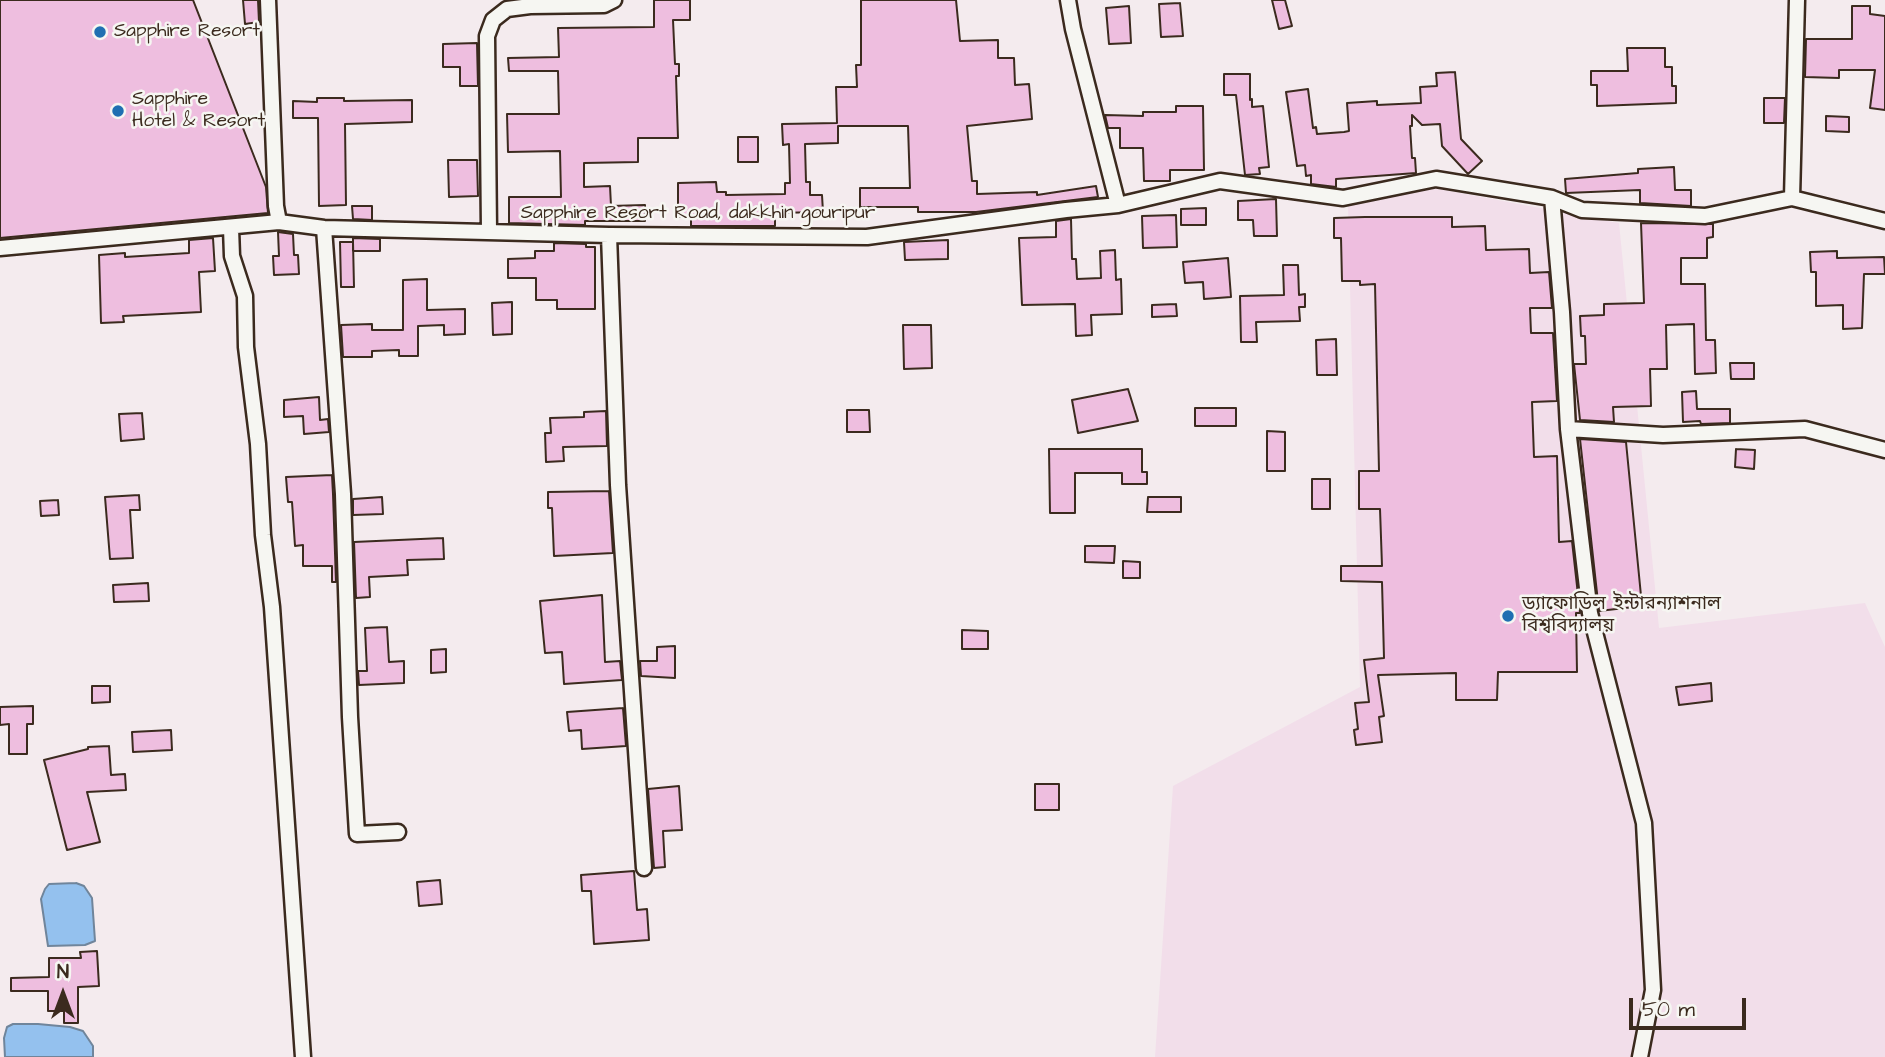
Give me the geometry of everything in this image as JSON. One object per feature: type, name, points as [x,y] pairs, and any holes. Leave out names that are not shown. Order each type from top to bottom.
[{"type":"street","points":[[268,0],[276,206],[279,222]]},
{"type":"street","points":[[489,231],[487,36],[492,20],[507,9],[604,5],[614,0]]},
{"type":"street","points":[[1068,0],[1118,205]]},
{"type":"street","points":[[1792,198],[1797,0]]},
{"type":"street","name":"Sapphire Resort Road, dakkhin gouripur","points":[[0,248],[279,222],[324,228],[609,235],[867,237],[1118,205],[1220,181],[1343,198],[1436,179],[1552,198],[1582,210],[1705,216],[1792,198],[1885,221]]},
{"type":"street","points":[[1552,198],[1568,429],[1590,613],[1644,823],[1653,990],[1640,1057]]},
{"type":"street","points":[[231,228],[232,256],[245,296],[246,347],[258,444],[303,1057]]},
{"type":"street","points":[[324,228],[343,494],[350,717],[357,834],[398,832]]},
{"type":"street","points":[[609,235],[618,485],[643,868]]},
{"type":"street","points":[[1568,429],[1663,435],[1805,429],[1885,450]]},
{"type":"shaded area","name":"ড্যাফোডিল ইন্টারন্যাশনাল বিশ্ববিদ্যালয়","points":[[1434,188],[1619,223],[1659,628],[1865,603],[1885,647],[1885,1057],[1155,1057],[1173,786],[1360,687],[1348,206]]},
{"type":"water","points":[[76,883],[84,886],[92,898],[95,941],[85,945],[48,946],[41,899],[45,889],[49,884]]},
{"type":"water","points":[[13,1024],[70,1027],[83,1031],[93,1046],[93,1057],[5,1057],[4,1038],[7,1027]]},
{"type":"building","name":"Sapphire Hotel & Resort","points":[[0,0],[193,0],[266,187],[268,213],[0,238]]},
{"type":"building","points":[[243,0],[258,0],[259,22],[245,24]]},
{"type":"building","points":[[654,0],[690,0],[690,20],[673,20],[675,64],[679,64],[679,76],[676,76],[678,138],[638,138],[638,162],[584,163],[584,187],[610,186],[611,206],[645,205],[645,221],[585,221],[585,225],[509,223],[509,197],[561,197],[560,151],[508,152],[507,114],[559,114],[558,71],[509,71],[508,58],[559,57],[558,28],[654,27]]},
{"type":"building","points":[[861,0],[956,0],[960,41],[998,40],[998,58],[1014,58],[1015,85],[1029,84],[1032,119],[967,126],[972,181],[977,181],[977,194],[1037,192],[1037,195],[1096,186],[1098,197],[976,212],[918,212],[918,207],[860,207],[860,188],[910,188],[908,126],[838,126],[838,143],[805,144],[806,182],[810,182],[810,195],[822,195],[823,212],[775,213],[775,226],[691,226],[691,217],[678,217],[678,183],[716,182],[717,192],[726,192],[726,195],[785,194],[785,183],[790,183],[789,144],[783,145],[782,124],[837,123],[836,87],[857,87],[856,65],[861,65]]},
{"type":"building","points":[[1272,0],[1285,0],[1292,26],[1279,29]]},
{"type":"building","points":[[1180,3],[1183,36],[1161,37],[1159,4]]},
{"type":"building","points":[[1129,6],[1131,43],[1109,44],[1106,8]]},
{"type":"building","points":[[1852,6],[1870,6],[1870,14],[1885,16],[1885,110],[1870,108],[1875,70],[1839,70],[1839,78],[1805,77],[1806,39],[1852,39]]},
{"type":"building","points":[[477,43],[478,86],[460,86],[460,67],[443,67],[443,44]]},
{"type":"building","points":[[1627,48],[1665,48],[1665,67],[1672,67],[1676,103],[1597,106],[1597,85],[1591,85],[1591,71],[1628,71]]},
{"type":"building","points":[[1455,72],[1461,139],[1482,161],[1468,174],[1442,146],[1440,124],[1422,125],[1412,115],[1412,158],[1415,158],[1416,173],[1336,179],[1336,187],[1311,184],[1311,175],[1306,176],[1305,165],[1297,166],[1286,92],[1308,89],[1313,128],[1316,127],[1317,134],[1344,132],[1349,131],[1347,103],[1421,103],[1420,87],[1437,86],[1436,73]]},
{"type":"building","points":[[1224,74],[1250,74],[1252,107],[1263,106],[1269,167],[1259,168],[1260,174],[1245,175],[1236,95],[1224,95]]},
{"type":"building","points":[[317,98],[344,98],[344,101],[412,100],[412,122],[345,124],[346,205],[319,206],[318,118],[293,118],[293,101],[317,102]]},
{"type":"building","points":[[1764,98],[1785,98],[1784,123],[1764,123]]},
{"type":"building","points":[[1176,106],[1203,106],[1204,170],[1170,170],[1170,181],[1144,181],[1143,148],[1120,148],[1120,128],[1108,128],[1105,115],[1143,116],[1143,112],[1176,112]]},
{"type":"building","points":[[1826,116],[1849,117],[1849,132],[1826,131]]},
{"type":"building","points":[[738,137],[758,137],[758,162],[738,162]]},
{"type":"building","points":[[448,160],[477,160],[478,196],[449,197]]},
{"type":"building","points":[[1674,167],[1675,190],[1691,190],[1691,206],[1640,203],[1640,190],[1566,193],[1565,179]]},
{"type":"building","points":[[1276,199],[1277,236],[1254,236],[1253,220],[1238,220],[1238,201]]},
{"type":"building","points":[[352,206],[372,206],[372,220],[353,219]]},
{"type":"building","points":[[1206,208],[1206,225],[1181,225],[1181,209]]},
{"type":"building","points":[[1176,215],[1177,247],[1143,248],[1142,216]]},
{"type":"building","points":[[1452,217],[1452,227],[1485,226],[1486,250],[1529,249],[1530,273],[1549,272],[1552,308],[1530,308],[1531,333],[1553,333],[1557,401],[1532,402],[1534,457],[1557,456],[1559,542],[1572,541],[1580,613],[1576,613],[1577,672],[1498,672],[1497,700],[1456,700],[1456,673],[1378,675],[1384,716],[1379,717],[1382,742],[1356,745],[1354,730],[1358,729],[1355,703],[1369,702],[1364,660],[1384,658],[1382,582],[1341,581],[1341,566],[1382,566],[1380,509],[1359,509],[1359,471],[1379,471],[1375,284],[1360,285],[1360,281],[1342,281],[1341,238],[1334,238],[1334,218]]},
{"type":"building","points":[[1071,219],[1072,259],[1076,259],[1077,279],[1101,278],[1100,251],[1115,250],[1116,280],[1121,279],[1122,314],[1091,315],[1092,335],[1076,336],[1075,304],[1022,305],[1019,238],[1056,237],[1056,221]]},
{"type":"building","points":[[1641,223],[1713,224],[1713,237],[1707,238],[1707,258],[1681,258],[1681,284],[1705,284],[1706,340],[1715,340],[1716,373],[1695,374],[1694,324],[1666,325],[1667,369],[1650,369],[1651,406],[1613,407],[1614,422],[1580,420],[1574,364],[1586,364],[1585,336],[1581,336],[1580,316],[1604,315],[1604,304],[1644,303]]},
{"type":"building","points":[[278,232],[293,234],[294,255],[298,255],[299,274],[274,275],[273,256],[279,256]]},
{"type":"building","points":[[213,238],[215,271],[199,272],[201,312],[123,316],[124,322],[101,323],[99,255],[125,253],[125,257],[189,253],[189,240]]},
{"type":"building","points":[[353,238],[380,239],[380,251],[353,251]]},
{"type":"building","points":[[948,240],[948,259],[905,260],[904,242]]},
{"type":"building","points":[[340,242],[353,242],[354,287],[341,287]]},
{"type":"building","points":[[554,243],[586,244],[586,247],[595,247],[595,309],[557,309],[557,300],[536,300],[536,278],[508,278],[508,259],[535,258],[535,251],[554,251]]},
{"type":"building","points":[[1837,251],[1837,258],[1884,257],[1885,274],[1864,274],[1862,328],[1843,329],[1843,305],[1816,306],[1816,272],[1811,272],[1810,252]]},
{"type":"building","points":[[1228,258],[1231,297],[1204,299],[1203,282],[1185,283],[1183,262]]},
{"type":"building","points":[[1283,265],[1298,265],[1299,295],[1305,294],[1305,307],[1299,307],[1300,321],[1256,322],[1257,342],[1241,342],[1240,296],[1284,295]]},
{"type":"building","points":[[427,279],[427,310],[465,309],[465,334],[444,335],[444,325],[418,326],[418,356],[399,356],[399,350],[372,351],[372,357],[343,357],[341,325],[372,324],[372,330],[403,330],[403,280]]},
{"type":"building","points":[[512,302],[512,334],[493,335],[492,303]]},
{"type":"building","points":[[1176,304],[1177,316],[1152,317],[1152,305]]},
{"type":"building","points":[[903,325],[931,325],[932,368],[904,369]]},
{"type":"building","points":[[1336,339],[1337,375],[1317,375],[1316,340]]},
{"type":"building","points":[[1730,363],[1754,363],[1754,379],[1731,379]]},
{"type":"building","points":[[1128,389],[1138,421],[1078,433],[1072,400]]},
{"type":"building","points":[[1696,391],[1697,409],[1730,409],[1730,423],[1683,422],[1682,392]]},
{"type":"building","points":[[319,397],[320,420],[328,419],[329,432],[304,434],[303,416],[284,417],[284,400]]},
{"type":"building","points":[[1195,408],[1236,408],[1236,426],[1195,426]]},
{"type":"building","points":[[847,410],[869,410],[870,432],[847,432]]},
{"type":"building","points":[[606,411],[607,446],[563,447],[564,461],[546,462],[545,433],[551,433],[550,418],[584,417],[584,412]]},
{"type":"building","points":[[142,413],[144,439],[121,441],[119,414]]},
{"type":"building","points":[[1267,431],[1285,432],[1285,471],[1267,471]]},
{"type":"building","points":[[1580,439],[1626,442],[1642,606],[1599,611]]},
{"type":"building","points":[[1049,449],[1142,449],[1142,472],[1147,472],[1147,484],[1122,484],[1122,473],[1075,473],[1075,513],[1050,513]]},
{"type":"building","points":[[1736,449],[1755,450],[1754,469],[1735,467]]},
{"type":"building","points":[[332,475],[336,582],[332,582],[332,566],[303,566],[303,545],[295,546],[292,502],[288,502],[286,477]]},
{"type":"building","points":[[1312,479],[1330,479],[1330,509],[1312,509]]},
{"type":"building","points":[[609,491],[613,553],[554,556],[552,508],[548,508],[548,492]]},
{"type":"building","points":[[139,495],[140,510],[130,510],[133,558],[110,559],[105,497]]},
{"type":"building","points":[[382,497],[383,514],[353,515],[353,499]]},
{"type":"building","points":[[1148,497],[1181,497],[1181,512],[1147,512]]},
{"type":"building","points":[[58,500],[59,515],[41,516],[40,501]]},
{"type":"building","points":[[443,538],[444,559],[407,560],[408,575],[369,577],[370,597],[356,598],[354,542]]},
{"type":"building","points":[[1085,546],[1115,546],[1114,563],[1085,562]]},
{"type":"building","points":[[1123,561],[1140,562],[1140,578],[1123,578]]},
{"type":"building","points":[[148,583],[149,601],[114,602],[113,585]]},
{"type":"building","points":[[602,595],[605,662],[620,661],[622,680],[564,684],[562,652],[545,653],[540,601]]},
{"type":"building","points":[[387,627],[389,662],[404,661],[404,683],[359,685],[358,671],[367,671],[365,628]]},
{"type":"building","points":[[962,630],[988,631],[988,649],[962,649]]},
{"type":"building","points":[[675,646],[675,678],[641,676],[640,661],[657,661],[657,647]]},
{"type":"building","points":[[446,649],[446,672],[431,673],[431,650]]},
{"type":"building","points":[[1711,683],[1712,701],[1679,705],[1676,687]]},
{"type":"building","points":[[92,686],[110,686],[110,702],[92,703]]},
{"type":"building","points":[[33,706],[33,724],[27,724],[27,754],[9,754],[9,724],[0,725],[0,707]]},
{"type":"building","points":[[623,708],[626,746],[582,749],[581,730],[569,731],[567,712]]},
{"type":"building","points":[[171,730],[172,750],[133,752],[132,732]]},
{"type":"building","points":[[109,746],[111,775],[125,774],[126,790],[87,792],[100,842],[67,850],[44,760],[88,747]]},
{"type":"building","points":[[1035,784],[1059,784],[1059,810],[1035,810]]},
{"type":"building","points":[[679,786],[682,830],[663,831],[665,867],[654,868],[648,789]]},
{"type":"building","points":[[634,871],[637,910],[647,909],[649,940],[594,944],[591,891],[582,891],[581,875]]},
{"type":"building","points":[[440,880],[442,904],[419,906],[417,882]]},
{"type":"building","points":[[97,951],[99,986],[78,987],[78,1023],[64,1023],[64,1011],[48,1011],[48,991],[11,991],[11,978],[49,977],[49,958],[81,958],[80,952]]},
{"type":"place","name":"Sapphire Resort","points":[[100,32]]},
{"type":"place","name":"Sapphire Hotel & Resort","points":[[118,111]]},
{"type":"place","name":"ড্যাফোডিল ইন্টারন্যাশনাল বিশ্ববিদ্যালয়","points":[[1508,616]]}]
